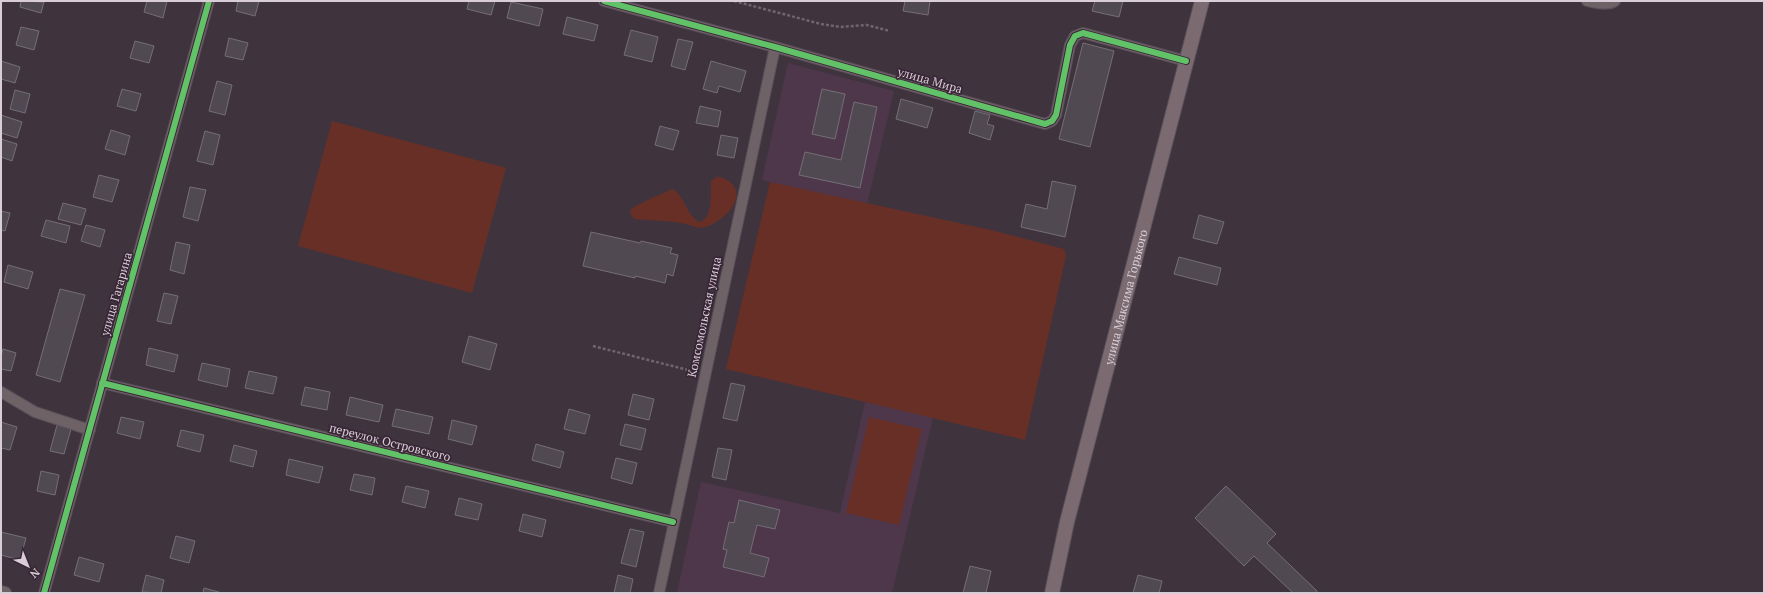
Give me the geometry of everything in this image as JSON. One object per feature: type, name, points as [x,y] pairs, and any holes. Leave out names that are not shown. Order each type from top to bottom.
[{"type":"main road","name":"улица Максима Горького","points":[[1052,593],[1067,522],[1202,1]]},
{"type":"street","name":"улица Гагарина","points":[[44,593],[209,1]]},
{"type":"street","name":"улица Мира","points":[[604,1],[775,47],[1045,124],[1052,121],[1056,115],[1070,45],[1075,36],[1083,34],[1186,61]]},
{"type":"street","points":[[1587,1],[1594,3],[1612,3],[1615,1]]},
{"type":"street","name":"Комсомольская улица","points":[[659,593],[775,47]]},
{"type":"street","name":"переулок Островского","points":[[102,383],[673,522]]},
{"type":"street","points":[[1,392],[35,412],[90,430]]},
{"type":"street","points":[[1,592],[5,593]]},
{"type":"path","points":[[734,1],[821,24],[840,27],[868,25],[890,31]]},
{"type":"path","points":[[593,346],[705,374]]},
{"type":"shaded area","points":[[788,63],[894,91],[867,204],[762,180]]},
{"type":"shaded area","points":[[332,121],[506,168],[472,293],[298,246]]},
{"type":"shaded area","points":[[717,177],[724,178],[731,183],[736,189],[737,196],[735,203],[725,216],[711,225],[699,228],[676,222],[634,219],[631,215],[630,210],[645,201],[672,189],[680,196],[695,219],[699,222],[704,220],[709,211],[711,181]]},
{"type":"shaded area","points":[[770,182],[991,230],[1064,249],[1066,256],[1025,440],[726,369]]},
{"type":"shaded area","points":[[865,402],[933,417],[892,593],[677,593],[701,482],[840,513]]},
{"type":"shaded area","points":[[869,417],[922,429],[899,525],[846,513]]},
{"type":"building","points":[[21,1],[44,2],[41,13],[20,7]]},
{"type":"building","points":[[147,1],[167,1],[163,18],[144,12]]},
{"type":"building","points":[[238,1],[259,1],[255,16],[236,11]]},
{"type":"building","points":[[469,1],[495,1],[491,15],[467,9]]},
{"type":"building","points":[[905,1],[930,1],[928,15],[903,11]]},
{"type":"building","points":[[1095,1],[1123,1],[1119,17],[1092,11]]},
{"type":"building","points":[[511,2],[543,9],[539,26],[507,18]]},
{"type":"building","points":[[567,17],[598,25],[594,41],[563,34]]},
{"type":"building","points":[[21,27],[39,31],[34,50],[16,45]]},
{"type":"building","points":[[631,30],[658,37],[652,62],[624,55]]},
{"type":"building","points":[[229,38],[248,43],[243,60],[225,56]]},
{"type":"building","points":[[678,39],[693,42],[685,70],[671,66]]},
{"type":"building","points":[[135,41],[154,46],[149,63],[130,58]]},
{"type":"building","points":[[1083,43],[1114,51],[1090,147],[1059,139]]},
{"type":"building","points":[[1,61],[20,67],[15,83],[1,79]]},
{"type":"building","points":[[711,61],[746,71],[740,92],[719,86],[717,93],[703,89]]},
{"type":"building","points":[[217,81],[232,85],[225,115],[209,111]]},
{"type":"building","points":[[122,89],[141,94],[136,111],[117,106]]},
{"type":"building","points":[[822,89],[845,94],[835,139],[812,134]]},
{"type":"building","points":[[15,90],[30,94],[25,113],[10,109]]},
{"type":"building","points":[[901,99],[933,108],[927,128],[896,119]]},
{"type":"building","points":[[854,102],[877,107],[860,188],[799,175],[805,152],[841,160]]},
{"type":"building","points":[[700,106],[721,111],[718,127],[696,123]]},
{"type":"building","points":[[975,111],[990,115],[987,124],[994,126],[990,140],[969,133]]},
{"type":"building","points":[[1,115],[22,122],[17,138],[1,133]]},
{"type":"building","points":[[660,126],[679,131],[673,150],[655,145]]},
{"type":"building","points":[[111,130],[130,136],[125,155],[105,149]]},
{"type":"building","points":[[205,131],[220,135],[213,165],[197,161]]},
{"type":"building","points":[[721,135],[738,138],[734,158],[717,155]]},
{"type":"building","points":[[1,139],[17,144],[12,161],[1,157]]},
{"type":"building","points":[[99,175],[119,180],[112,202],[93,197]]},
{"type":"building","points":[[1052,181],[1076,186],[1065,237],[1021,227],[1026,204],[1047,209]]},
{"type":"building","points":[[190,187],[206,190],[198,221],[183,217]]},
{"type":"building","points":[[63,203],[86,209],[81,225],[58,219]]},
{"type":"building","points":[[1,211],[10,213],[5,231],[1,230]]},
{"type":"building","points":[[1199,215],[1224,222],[1217,244],[1193,238]]},
{"type":"building","points":[[46,220],[70,226],[66,243],[41,236]]},
{"type":"building","points":[[86,225],[105,230],[100,247],[81,241]]},
{"type":"building","points":[[591,232],[640,243],[641,241],[672,248],[670,253],[678,255],[673,276],[667,274],[665,283],[583,266]]},
{"type":"building","points":[[176,242],[190,245],[184,274],[170,270]]},
{"type":"building","points":[[1179,257],[1221,268],[1217,285],[1174,274]]},
{"type":"building","points":[[8,265],[33,272],[28,289],[4,282]]},
{"type":"building","points":[[60,289],[85,295],[60,382],[36,375]]},
{"type":"building","points":[[164,293],[178,296],[171,324],[157,321]]},
{"type":"building","points":[[469,336],[497,344],[490,370],[462,362]]},
{"type":"building","points":[[149,348],[178,355],[174,372],[146,365]]},
{"type":"building","points":[[3,349],[16,353],[11,371],[1,369],[1,356]]},
{"type":"building","points":[[202,363],[230,369],[227,387],[198,380]]},
{"type":"building","points":[[249,371],[277,377],[273,394],[245,388]]},
{"type":"building","points":[[731,383],[745,386],[737,421],[723,418]]},
{"type":"building","points":[[305,387],[330,392],[327,410],[301,405]]},
{"type":"building","points":[[633,394],[654,399],[649,420],[628,415]]},
{"type":"building","points":[[350,397],[383,405],[379,422],[346,415]]},
{"type":"building","points":[[396,409],[433,417],[429,434],[392,426]]},
{"type":"building","points":[[569,409],[590,415],[585,434],[564,429]]},
{"type":"building","points":[[121,417],[144,422],[140,439],[117,433]]},
{"type":"building","points":[[452,420],[477,426],[472,445],[448,439]]},
{"type":"building","points":[[1,422],[17,427],[10,450],[1,448]]},
{"type":"building","points":[[625,424],[646,429],[641,450],[620,445]]},
{"type":"building","points":[[57,425],[71,429],[64,454],[50,451]]},
{"type":"building","points":[[181,430],[204,435],[200,452],[177,446]]},
{"type":"building","points":[[536,444],[564,452],[560,468],[532,460]]},
{"type":"building","points":[[234,445],[257,451],[253,467],[230,461]]},
{"type":"building","points":[[718,448],[732,450],[726,480],[712,477]]},
{"type":"building","points":[[616,458],[637,463],[632,484],[611,478]]},
{"type":"building","points":[[289,459],[323,467],[319,483],[286,475]]},
{"type":"building","points":[[41,471],[59,475],[55,495],[37,491]]},
{"type":"building","points":[[354,474],[375,478],[372,495],[350,490]]},
{"type":"building","points":[[406,486],[429,491],[425,508],[402,502]]},
{"type":"building","points":[[1226,486],[1276,534],[1267,543],[1317,591],[1316,593],[1293,593],[1254,556],[1244,566],[1195,518]]},
{"type":"building","points":[[459,498],[482,504],[478,520],[455,515]]},
{"type":"building","points":[[739,500],[780,510],[775,529],[757,525],[750,553],[769,558],[764,577],[723,567],[727,550],[723,549],[729,522],[734,523]]},
{"type":"building","points":[[523,514],[546,520],[542,537],[519,531]]},
{"type":"building","points":[[630,529],[644,532],[636,567],[621,563]]},
{"type":"building","points":[[1,532],[26,538],[20,560],[1,555]]},
{"type":"building","points":[[176,536],[195,541],[189,563],[170,558]]},
{"type":"building","points":[[79,557],[104,564],[99,582],[74,575]]},
{"type":"building","points":[[970,566],[991,571],[986,593],[963,593]]},
{"type":"building","points":[[146,575],[164,580],[161,593],[142,592]]},
{"type":"building","points":[[618,575],[633,579],[630,593],[614,593]]},
{"type":"building","points":[[1138,575],[1162,581],[1159,593],[1133,593]]},
{"type":"building","points":[[204,588],[222,593],[203,593]]},
{"type":"cycle path","points":[[44,593],[209,1]]},
{"type":"cycle path","points":[[604,1],[775,47],[1045,124],[1052,121],[1056,115],[1070,45],[1075,36],[1083,33],[1186,61]]},
{"type":"cycle path","points":[[102,383],[673,522]]}]
